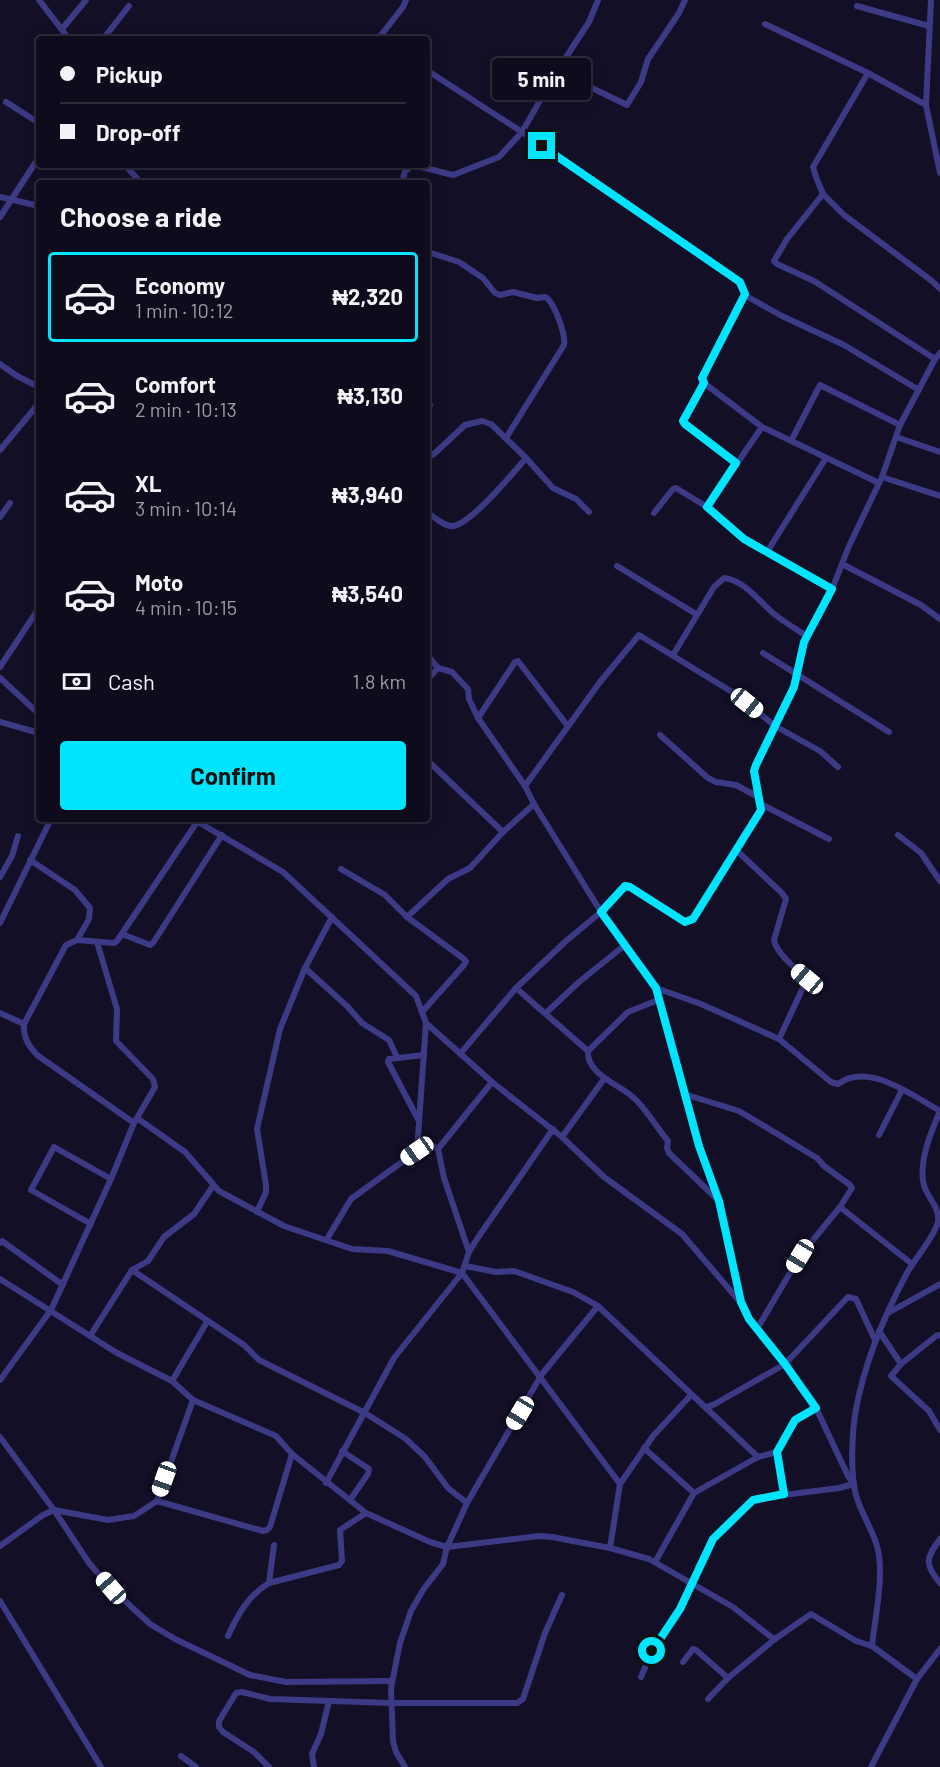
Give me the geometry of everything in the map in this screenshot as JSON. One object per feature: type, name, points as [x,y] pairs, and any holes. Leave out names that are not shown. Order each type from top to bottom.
[{"type":"street","points":[[39,0],[67,36]]},
{"type":"street","points":[[62,29],[86,0]]},
{"type":"street","points":[[380,36],[406,0]]},
{"type":"street","points":[[425,168],[453,175],[497,159],[522,132],[557,71],[589,22],[598,0]]},
{"type":"street","points":[[557,71],[626,105],[637,88],[648,59],[680,13],[685,0]]},
{"type":"street","points":[[931,0],[926,105],[940,173]]},
{"type":"street","points":[[105,36],[129,6]]},
{"type":"street","points":[[857,6],[929,26]]},
{"type":"street","points":[[765,24],[868,73],[926,105]]},
{"type":"street","points":[[430,72],[522,132],[736,279],[745,294],[782,316],[844,345],[919,390]]},
{"type":"street","points":[[868,73],[813,167],[823,194],[844,215],[932,280],[940,289]]},
{"type":"street","points":[[6,102],[36,121]]},
{"type":"street","points":[[0,217],[36,162]]},
{"type":"street","points":[[128,168],[138,180]]},
{"type":"street","points":[[823,194],[787,239],[774,261],[814,281],[935,359]]},
{"type":"street","points":[[0,197],[36,205]]},
{"type":"street","points":[[430,253],[459,262],[483,278],[495,293],[500,295],[513,292],[551,300],[565,338],[564,345],[506,438]]},
{"type":"street","points":[[745,294],[702,378],[704,383],[762,427],[826,458],[880,480],[940,496]]},
{"type":"street","points":[[460,1054],[516,988],[601,912],[625,886],[682,921],[690,922],[761,810],[754,771],[794,687],[806,636],[832,589],[880,480],[900,425],[940,353]]},
{"type":"street","points":[[0,364],[17,376],[26,378],[36,385]]},
{"type":"street","points":[[704,383],[683,421],[736,463]]},
{"type":"street","points":[[791,441],[820,385],[900,425]]},
{"type":"street","points":[[0,450],[36,407]]},
{"type":"street","points":[[430,456],[465,424],[482,421],[491,424],[553,488],[576,499],[589,512]]},
{"type":"street","points":[[707,507],[762,427]]},
{"type":"street","points":[[896,437],[940,452]]},
{"type":"street","points":[[430,514],[447,526],[456,525],[480,509],[526,458]]},
{"type":"street","points":[[767,552],[826,458]]},
{"type":"street","points":[[654,513],[676,488],[707,507],[744,539],[832,589]]},
{"type":"street","points":[[0,517],[10,503]]},
{"type":"street","points":[[842,564],[921,605],[940,619]]},
{"type":"street","points":[[617,566],[696,614]]},
{"type":"street","points":[[673,655],[696,614],[714,587],[724,578],[729,578],[742,586],[773,613],[806,636]]},
{"type":"street","points":[[0,667],[36,613]]},
{"type":"street","points":[[525,786],[567,725],[639,635],[737,695],[775,726],[820,751],[838,767]]},
{"type":"street","points":[[763,653],[889,732]]},
{"type":"street","points":[[430,658],[438,668],[452,672],[468,689],[469,699],[478,718],[525,786],[601,912],[656,988],[699,1146],[719,1201],[741,1302]]},
{"type":"street","points":[[478,718],[515,662],[518,661],[567,725]]},
{"type":"street","points":[[430,677],[438,668]]},
{"type":"street","points":[[0,678],[36,711]]},
{"type":"street","points":[[0,722],[36,731]]},
{"type":"street","points":[[660,735],[708,778],[716,782],[736,785],[829,838]]},
{"type":"street","points":[[430,763],[503,832]]},
{"type":"street","points":[[407,916],[448,879],[470,868],[503,832],[534,804]]},
{"type":"street","points":[[0,923],[49,822]]},
{"type":"street","points":[[196,822],[114,943],[77,940],[66,945],[24,1024],[23,1032],[27,1044],[37,1055],[185,1152],[213,1186],[284,1226],[352,1248],[388,1251],[463,1270],[514,1272],[573,1292],[598,1306],[758,1458]]},
{"type":"street","points":[[200,822],[271,864],[332,917],[416,996],[426,1023],[417,1151]]},
{"type":"street","points":[[122,934],[150,945],[153,943],[222,835]]},
{"type":"street","points":[[898,835],[915,847],[940,881]]},
{"type":"street","points":[[0,877],[12,856],[18,836]]},
{"type":"street","points":[[736,850],[782,892],[786,899],[774,940],[775,946],[807,979],[779,1039]]},
{"type":"street","points":[[30,860],[75,890],[90,908],[89,919],[77,940]]},
{"type":"street","points":[[341,869],[386,895],[407,916],[466,961],[422,1012]]},
{"type":"street","points":[[257,1212],[266,1192],[266,1185],[257,1129],[280,1029],[305,968],[332,917]]},
{"type":"street","points":[[0,1380],[51,1310],[136,1121],[154,1087],[155,1082],[116,1041],[117,1009],[98,942]]},
{"type":"street","points":[[546,1013],[579,982],[625,945]]},
{"type":"street","points":[[305,968],[362,1023],[388,1040],[397,1057]]},
{"type":"street","points":[[516,988],[588,1052],[589,1063],[604,1078],[636,1100],[668,1141],[669,1153],[719,1201]]},
{"type":"street","points":[[656,988],[701,1004],[779,1039],[831,1082],[838,1084],[845,1079],[874,1076],[940,1111],[931,1134],[923,1173],[923,1184],[939,1212],[939,1220],[912,1264],[875,1340],[864,1373],[852,1438],[856,1496],[878,1549],[879,1559],[879,1585],[872,1646]]},
{"type":"street","points":[[588,1052],[628,1012],[658,1000]]},
{"type":"street","points":[[0,1012],[24,1024]]},
{"type":"street","points":[[426,1023],[492,1082],[553,1129],[604,1178],[651,1214],[678,1231],[741,1302],[757,1329],[816,1408],[854,1484]]},
{"type":"street","points":[[420,1121],[388,1067],[389,1059],[424,1055]]},
{"type":"street","points":[[562,1137],[604,1078]]},
{"type":"street","points":[[438,1149],[492,1082]]},
{"type":"street","points":[[879,1135],[902,1090]]},
{"type":"street","points":[[684,1094],[739,1111],[817,1158],[852,1188],[840,1207],[800,1256],[757,1329]]},
{"type":"street","points":[[326,1483],[394,1358],[463,1270],[469,1252],[553,1129]]},
{"type":"street","points":[[327,1239],[351,1199],[417,1151],[433,1146],[438,1149],[444,1178],[469,1252]]},
{"type":"street","points":[[91,1224],[31,1190],[54,1147],[111,1179]]},
{"type":"street","points":[[90,1336],[132,1270],[148,1262],[164,1237],[195,1214],[213,1186]]},
{"type":"street","points":[[840,1207],[912,1264]]},
{"type":"street","points":[[0,1243],[2,1241],[63,1285]]},
{"type":"street","points":[[132,1270],[244,1345],[259,1360],[365,1413],[416,1448],[444,1484],[467,1503]]},
{"type":"street","points":[[463,1270],[620,1484]]},
{"type":"street","points":[[0,1288],[2,1280],[90,1336],[172,1381],[193,1400],[270,1432],[292,1455],[366,1513],[430,1542],[447,1547],[539,1536],[609,1548],[655,1562],[692,1582],[733,1606],[775,1639]]},
{"type":"street","points":[[887,1314],[940,1284]]},
{"type":"street","points":[[706,1407],[785,1364],[848,1297],[856,1299],[875,1340]]},
{"type":"street","points":[[405,1767],[396,1752],[393,1741],[391,1703],[392,1681],[400,1643],[411,1611],[443,1563],[447,1547],[467,1503],[541,1378],[598,1306]]},
{"type":"street","points":[[172,1381],[207,1322]]},
{"type":"street","points":[[879,1331],[901,1364]]},
{"type":"street","points":[[940,1335],[892,1373],[892,1378],[928,1412],[940,1430]]},
{"type":"street","points":[[609,1548],[620,1484],[644,1448],[691,1395]]},
{"type":"street","points":[[0,1546],[43,1515],[54,1510],[108,1520],[134,1516],[156,1501],[193,1400]]},
{"type":"street","points":[[784,1494],[777,1452],[795,1420],[816,1408]]},
{"type":"street","points":[[0,1437],[54,1510],[89,1563],[111,1588],[150,1624],[175,1639],[250,1674],[315,1683],[392,1681]]},
{"type":"street","points":[[644,1448],[694,1493]]},
{"type":"street","points":[[342,1451],[369,1469],[350,1500]]},
{"type":"street","points":[[655,1562],[694,1493],[758,1458],[777,1452]]},
{"type":"street","points":[[156,1501],[263,1531],[267,1530],[270,1527],[292,1455]]},
{"type":"street","points":[[641,1677],[652,1651],[680,1609],[713,1539],[753,1500],[854,1484]]},
{"type":"street","points":[[228,1636],[238,1614],[251,1596],[269,1583],[339,1565],[342,1561],[340,1530],[366,1513]]},
{"type":"street","points":[[940,1539],[930,1553],[928,1564],[930,1572],[940,1583]]},
{"type":"street","points":[[269,1583],[274,1545]]},
{"type":"street","points":[[269,1767],[264,1760],[219,1727],[219,1721],[236,1693],[242,1692],[270,1699],[391,1703],[521,1701],[545,1633],[562,1595]]},
{"type":"street","points":[[0,1601],[101,1767]]},
{"type":"street","points":[[708,1699],[728,1678],[775,1639],[811,1614],[856,1641],[872,1646],[917,1679]]},
{"type":"street","points":[[683,1662],[693,1649],[696,1650],[728,1678]]},
{"type":"street","points":[[871,1767],[917,1679],[940,1649]]},
{"type":"street","points":[[314,1767],[312,1754],[321,1734],[329,1701]]},
{"type":"street","points":[[181,1756],[196,1767]]},
{"type":"route","points":[[542,146],[740,282],[745,294],[702,378],[704,383],[683,421],[736,463],[707,507],[744,539],[832,589],[806,636],[794,687],[754,771],[761,810],[693,919],[685,922],[625,886],[601,912],[656,988],[699,1146],[719,1201],[741,1302],[749,1319],[816,1408],[795,1420],[777,1452],[784,1494],[753,1500],[713,1539],[680,1609],[652,1651]]}]
